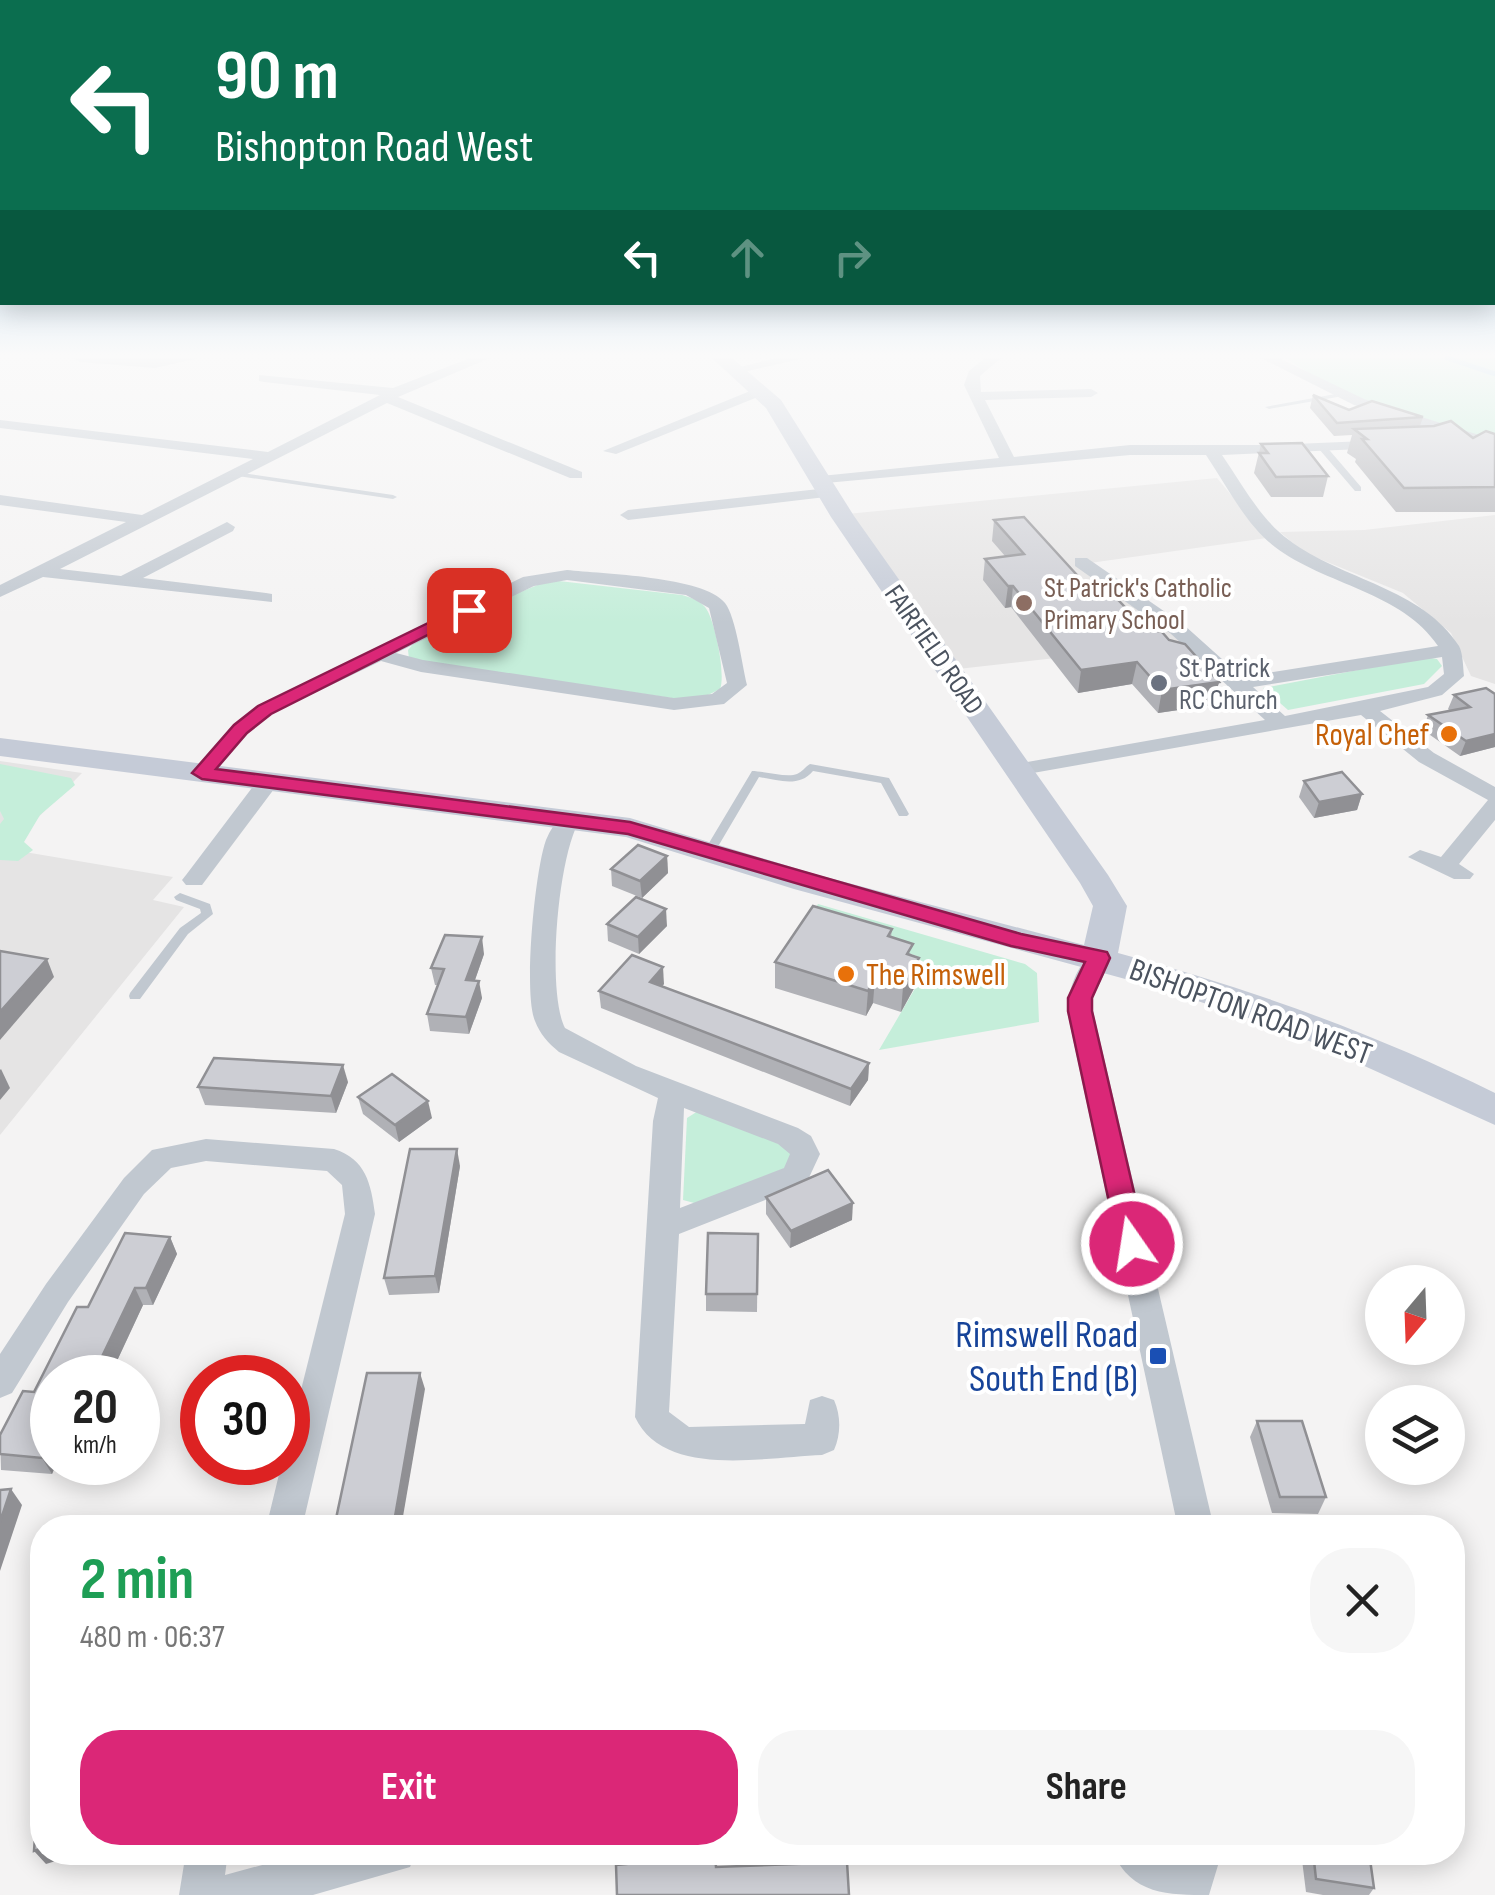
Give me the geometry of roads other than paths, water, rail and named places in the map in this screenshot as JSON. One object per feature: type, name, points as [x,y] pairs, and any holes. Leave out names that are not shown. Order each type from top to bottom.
[{"type":"street","points":[[184,446],[271,457]]},
{"type":"street","points":[[0,592],[291,446]]},
{"type":"street","points":[[509,446],[576,475]]},
{"type":"street","points":[[611,450],[620,446]]},
{"type":"street","name":"FAIRFIELD ROAD","points":[[800,446],[1110,906],[1099,958]]},
{"type":"street","points":[[1000,446],[1007,460]]},
{"type":"street","points":[[628,515],[653,506],[824,487],[1007,460],[1130,450],[1330,446]]},
{"type":"street","points":[[1016,770],[1365,708],[1435,691],[1454,676],[1452,650],[1435,628],[1412,610],[1304,561],[1284,546],[1268,532],[1212,450]]},
{"type":"street","points":[[0,500],[144,520]]},
{"type":"street","points":[[125,581],[228,526]]},
{"type":"street","points":[[1079,562],[1177,629],[1280,722]]},
{"type":"street","points":[[41,572],[266,598]]},
{"type":"street","points":[[202,773],[240,729],[264,710],[379,654],[529,581],[552,575],[689,590],[714,601],[737,685],[717,700],[674,704],[421,666],[379,654]]},
{"type":"street","points":[[1240,683],[1452,650]]},
{"type":"street","points":[[1365,708],[1396,738],[1443,772],[1495,796]]},
{"type":"street","name":"BISHOPTON ROAD WEST","points":[[0,747],[630,828],[1019,941],[1099,958],[1300,1022],[1430,1077],[1495,1110]]},
{"type":"street","points":[[182,894],[269,781]]},
{"type":"street","points":[[1420,857],[1454,870],[1495,806]]},
{"type":"street","points":[[570,818],[560,830],[554,857],[542,980],[546,1014],[556,1036],[572,1047],[674,1091],[788,1136],[801,1144],[805,1154],[796,1176],[664,1227]]},
{"type":"street","points":[[1099,958],[1080,998],[1080,1011],[1193,1515]]},
{"type":"street","points":[[674,1091],[668,1120],[652,1417],[664,1433],[687,1443],[822,1439],[822,1412]]},
{"type":"street","points":[[0,1383],[112,1216],[162,1158],[206,1150],[334,1160],[356,1180],[360,1214],[287,1515]]},
{"type":"street","points":[[201,1895],[205,1865]]},
{"type":"street","points":[[230,1895],[345,1865]]},
{"type":"street","points":[[1161,1865],[1192,1880]]},
{"type":"lane","points":[[1322,447],[1358,489]]},
{"type":"lane","points":[[238,474],[393,497]]},
{"type":"lane","points":[[709,853],[756,774],[792,779],[803,776],[810,766],[885,780],[903,814]]},
{"type":"lane","points":[[134,996],[184,931],[207,914],[206,907],[182,894]]},
{"type":"place","name":"St Patrick's Catholic Primary School","points":[[1024,603]]},
{"type":"place","name":"St Patrick RC Church","points":[[1159,683]]},
{"type":"place","name":"Royal Chef","points":[[1449,734]]},
{"type":"place","name":"The Rimswell","points":[[846,974]]},
{"type":"place","name":"Rimswell Road South End (B)","points":[[1158,1356]]}]
